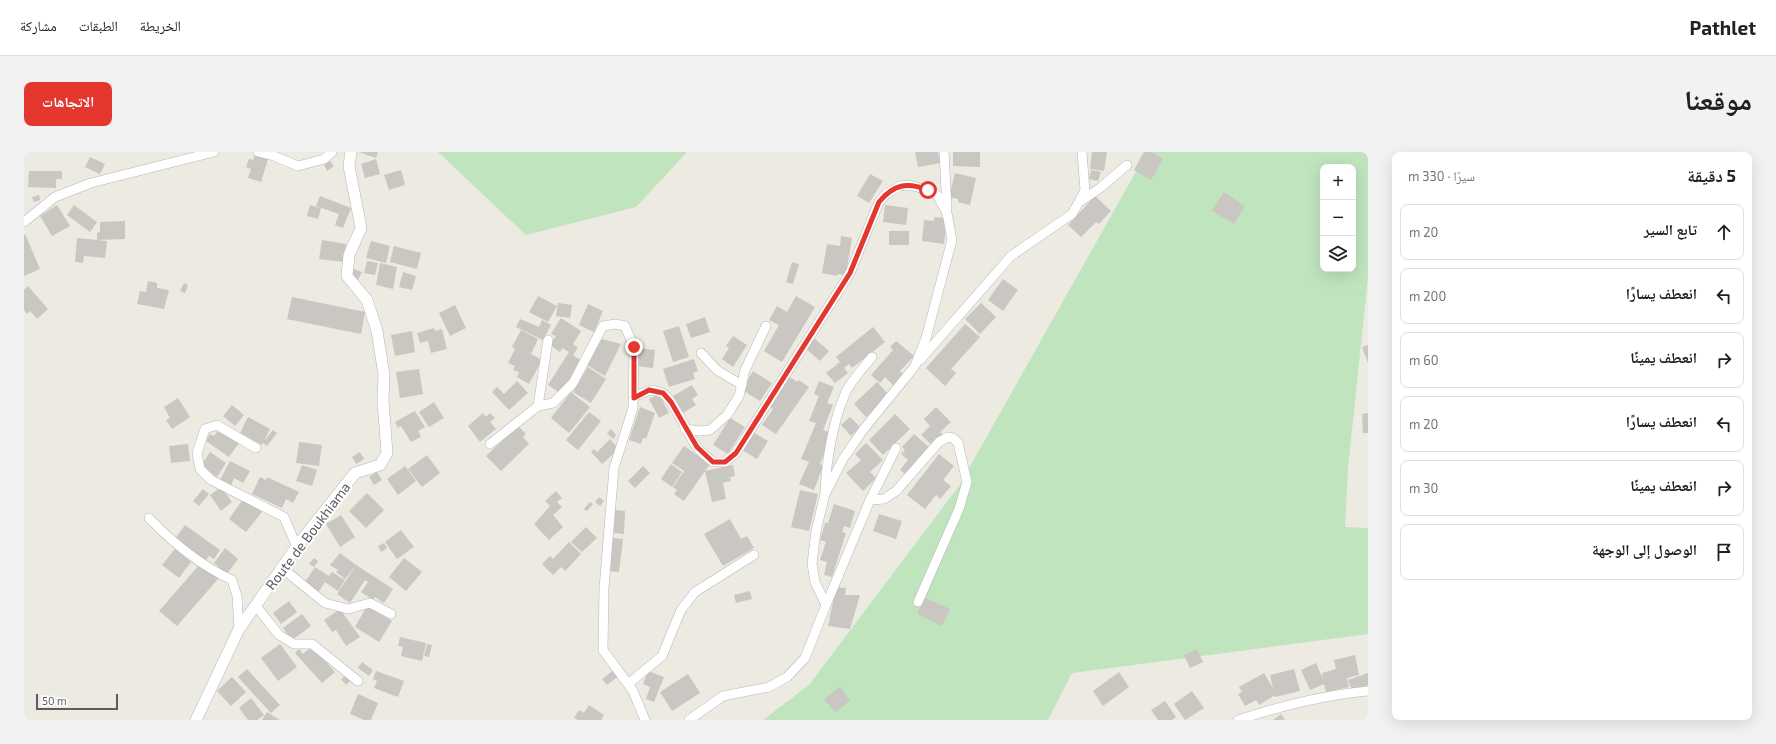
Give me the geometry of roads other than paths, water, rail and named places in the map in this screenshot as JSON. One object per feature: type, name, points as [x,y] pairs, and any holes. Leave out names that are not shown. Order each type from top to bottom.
[{"type":"street","points":[[24,222],[55,197],[91,183],[214,152]]},
{"type":"street","points":[[258,152],[274,156],[298,166],[324,159],[332,152]]},
{"type":"street","name":"Route de Boukhiama","points":[[196,720],[239,629],[297,547],[355,473],[380,465],[387,453],[383,401],[384,375],[377,330],[367,300],[347,276],[349,255],[361,228],[349,166],[350,152]]},
{"type":"street","points":[[915,366],[926,338],[952,240],[948,213],[944,152]]},
{"type":"street","points":[[825,494],[843,459],[863,430],[915,366],[1011,256],[1072,214],[1085,191],[1082,152]]},
{"type":"street","points":[[1081,200],[1100,188],[1127,165]]},
{"type":"street","points":[[634,398],[649,390],[663,393],[671,402],[685,429],[697,447],[713,462],[725,462],[736,453],[850,273],[879,202],[886,194],[900,186],[918,187],[937,195],[948,213]]},
{"type":"street","points":[[490,444],[538,406],[553,403],[573,383],[603,326],[616,324],[625,326],[634,347],[634,408],[614,468],[604,588],[603,650],[633,691],[645,720]]},
{"type":"street","points":[[685,429],[699,431],[710,430],[727,415],[739,396],[745,370],[766,326]]},
{"type":"street","points":[[538,406],[548,340]]},
{"type":"street","points":[[701,353],[717,370],[742,385]]},
{"type":"street","points":[[826,605],[815,582],[812,564],[816,531],[825,494],[826,471],[837,419],[845,393],[872,356]]},
{"type":"street","points":[[256,448],[217,425],[205,429],[197,453],[200,468],[211,480],[284,517],[297,547]]},
{"type":"street","points":[[870,500],[884,499],[896,491],[943,439],[948,437],[954,438],[958,443],[967,482],[959,509],[918,602]]},
{"type":"street","points":[[689,720],[723,696],[769,687],[787,677],[805,658],[870,500],[896,448]]},
{"type":"street","points":[[149,518],[172,541],[217,573],[232,580],[237,596],[239,629]]},
{"type":"street","points":[[628,684],[662,656],[681,610],[695,592],[754,555]]},
{"type":"street","points":[[282,568],[325,603],[348,609],[370,604],[391,614]]},
{"type":"street","points":[[256,606],[280,636],[294,644],[312,644],[358,681]]},
{"type":"street","points":[[1238,720],[1301,701],[1338,694],[1368,691]]}]
